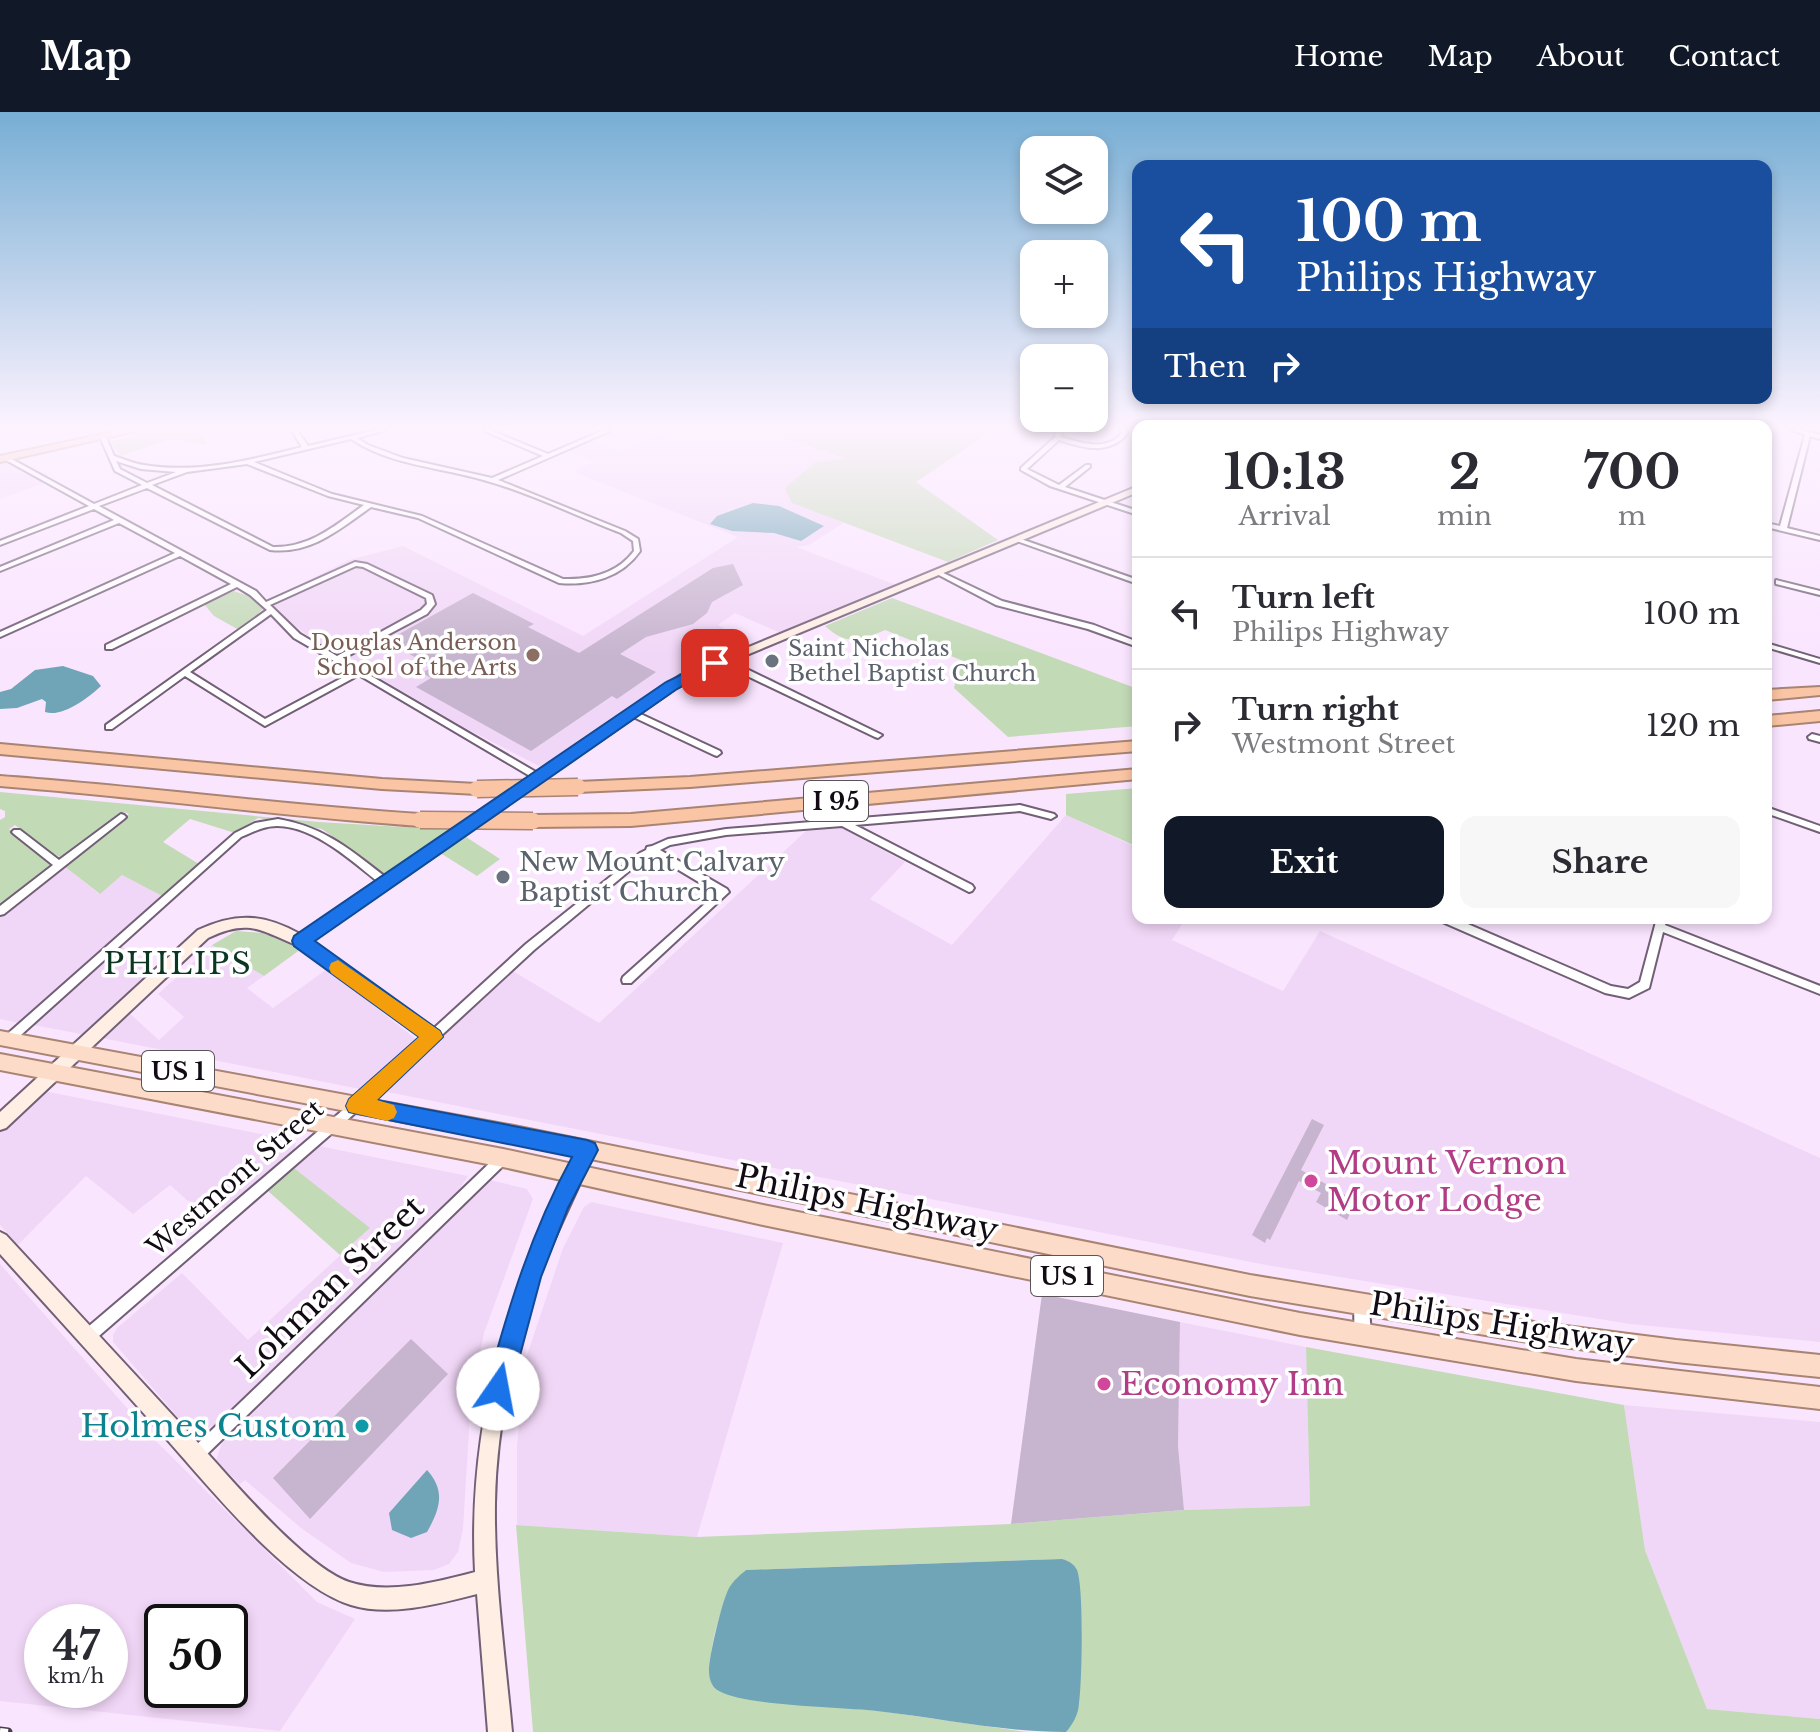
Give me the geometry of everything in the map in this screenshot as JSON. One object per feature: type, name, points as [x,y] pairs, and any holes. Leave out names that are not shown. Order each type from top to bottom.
[{"type":"highway","points":[[1772,695],[1820,691]]},
{"type":"highway","points":[[1772,720],[1820,716]]},
{"type":"highway","name":"I 95","points":[[0,749],[345,781],[477,789],[690,782],[1132,746]]},
{"type":"highway","name":"I 95","points":[[0,781],[138,791],[334,814],[420,820],[533,821],[631,820],[1132,775]]},
{"type":"main road","name":"Philips Highway","points":[[4,1039],[587,1150],[831,1202],[1361,1306],[1657,1350],[1820,1366]]},
{"type":"main road","name":"Philips Highway","points":[[0,1062],[503,1158],[824,1228],[1363,1335],[1645,1379],[1820,1398]]},
{"type":"street","points":[[0,543],[93,506],[237,584],[269,607],[289,631],[538,777]]},
{"type":"street","points":[[188,506],[280,550],[314,542],[368,506]]},
{"type":"street","points":[[372,506],[420,517],[562,581],[586,581],[617,569],[637,551],[638,545],[631,536],[556,506]]},
{"type":"street","points":[[301,941],[685,677],[1100,506]]},
{"type":"street","points":[[1783,529],[1789,506]]},
{"type":"street","points":[[0,569],[120,520]]},
{"type":"street","points":[[1772,526],[1820,538]]},
{"type":"street","points":[[1016,539],[1132,580]]},
{"type":"street","points":[[0,635],[180,553]]},
{"type":"street","points":[[109,727],[186,673],[269,607],[355,564],[365,565],[429,597],[431,604],[424,612],[337,659]]},
{"type":"street","points":[[937,572],[999,603],[1091,627],[1132,643]]},
{"type":"street","points":[[1779,582],[1820,593]]},
{"type":"street","points":[[109,647],[237,584]]},
{"type":"street","points":[[1772,647],[1820,661]]},
{"type":"street","points":[[721,660],[878,735]]},
{"type":"street","points":[[186,673],[265,723],[359,672]]},
{"type":"street","points":[[632,713],[717,753]]},
{"type":"street","name":"Westmont Street","points":[[87,1337],[356,1106],[530,947],[650,849],[701,835],[1020,808],[1051,816]]},
{"type":"street","points":[[1772,812],[1820,829]]},
{"type":"street","points":[[0,911],[121,817]]},
{"type":"street","points":[[4,1039],[238,835],[256,825],[285,823],[317,832],[385,882]]},
{"type":"street","points":[[842,823],[969,888]]},
{"type":"street","points":[[17,832],[59,865]]},
{"type":"street","points":[[627,980],[724,892],[650,849]]},
{"type":"street","points":[[0,1123],[194,940],[225,923],[248,920],[301,941],[433,1037]]},
{"type":"street","points":[[1458,924],[1609,990],[1629,994],[1645,985],[1660,924]]},
{"type":"street","points":[[1666,924],[1820,990]]},
{"type":"street","points":[[500,1732],[488,1580],[487,1465],[502,1368],[529,1277],[559,1202],[587,1150]]},
{"type":"street","name":"Lohman Street","points":[[196,1455],[503,1158]]},
{"type":"street","points":[[824,1228],[831,1202]]},
{"type":"street","points":[[0,1241],[262,1527],[336,1588],[358,1594],[405,1597],[434,1595],[488,1580]]},
{"type":"street","points":[[1085,1280],[1087,1253]]},
{"type":"street","points":[[1361,1306],[1363,1335]]},
{"type":"street","points":[[1645,1379],[1657,1350]]},
{"type":"shaded area","name":"Douglas Anderson School of the Arts","points":[[659,506],[800,506],[840,519],[842,524],[809,545],[796,547],[899,586],[783,634],[735,613],[718,625],[752,646],[702,664],[668,683],[553,761],[539,766],[465,728],[311,638],[268,600],[349,560],[403,546],[583,636],[738,537]]},
{"type":"shaded area","points":[[1066,815],[1132,845],[1132,924],[1182,924],[1172,940],[1283,991],[1320,931],[1820,1158],[1820,1342],[1630,1324],[1266,1265],[387,1092],[393,1082],[513,971],[599,1023],[808,829],[838,826],[905,862],[870,899],[952,945]]},
{"type":"shaded area","points":[[64,866],[99,894],[122,875],[164,897],[30,1015],[19,1023],[0,1019],[0,916]]},
{"type":"shaded area","points":[[212,945],[264,976],[247,988],[273,1008],[327,969],[417,1040],[360,1089],[102,1038],[128,1012],[159,1040],[184,1017],[158,994]]},
{"type":"shaded area","points":[[121,946],[152,972],[90,1032],[86,1035],[33,1025]]},
{"type":"shaded area","points":[[44,1091],[296,1141],[294,1152],[229,1209],[188,1201],[170,1185],[133,1214],[86,1176],[18,1245],[0,1225],[0,1132]]},
{"type":"shaded area","points":[[319,1146],[468,1176],[451,1202],[273,1375],[219,1422],[203,1431],[189,1430],[113,1342],[113,1335],[117,1328],[182,1273],[248,1340],[369,1229],[294,1168]]},
{"type":"shaded area","points":[[490,1180],[527,1189],[533,1199],[484,1333],[471,1399],[463,1529],[458,1552],[449,1564],[434,1570],[384,1572],[351,1563],[301,1528],[245,1480],[240,1484],[216,1461],[223,1439]]},
{"type":"shaded area","points":[[591,1202],[783,1243],[697,1537],[517,1525],[517,1446],[525,1361],[563,1248],[584,1207]]},
{"type":"shaded area","points":[[0,1264],[157,1442],[317,1602],[355,1619],[280,1731],[65,1708],[128,1708],[128,1604],[24,1604],[24,1704],[0,1701]]},
{"type":"shaded area","points":[[1180,1322],[1306,1347],[1310,1506],[1184,1510],[1178,1446]]},
{"type":"shaded area","points":[[1624,1405],[1820,1422],[1820,1719],[1707,1709],[1645,1550]]},
{"type":"green space","points":[[799,506],[949,506],[998,540],[948,562]]},
{"type":"green space","points":[[234,591],[248,596],[263,609],[239,630],[214,616],[203,603]]},
{"type":"green space","points":[[892,598],[1132,687],[1132,727],[1008,737],[954,688],[961,660],[885,630],[854,640],[840,637],[825,626]]},
{"type":"green space","points":[[1132,788],[1132,844],[1066,815],[1066,794]]},
{"type":"green space","points":[[0,792],[319,822],[452,830],[386,875],[322,829],[258,818],[235,833],[190,819],[163,842],[199,864],[164,897],[122,875],[100,894],[64,866],[129,814],[124,812],[63,858],[52,854],[15,825],[9,829],[52,867],[0,908],[0,820],[5,817],[5,811],[0,809]]},
{"type":"green space","points":[[463,835],[500,859],[477,876],[437,851]]},
{"type":"green space","points":[[236,931],[263,933],[301,949],[264,976],[212,945]]},
{"type":"green space","points":[[294,1168],[370,1228],[340,1255],[268,1191]]},
{"type":"green space","points":[[1306,1347],[1624,1405],[1645,1550],[1707,1709],[1820,1719],[1820,1732],[1066,1732],[1079,1705],[1081,1654],[1079,1578],[1071,1563],[1062,1559],[746,1570],[730,1592],[713,1640],[712,1685],[767,1701],[880,1711],[1027,1732],[533,1732],[516,1525],[697,1537],[1011,1524],[1184,1510],[1310,1506]]},
{"type":"water","points":[[746,506],[776,506],[824,526],[801,541],[774,533],[732,531],[710,524],[717,516]]},
{"type":"water","points":[[63,666],[93,676],[101,686],[82,701],[59,712],[45,712],[46,702],[42,699],[17,708],[0,709],[0,692],[11,689],[35,670]]},
{"type":"water","points":[[427,1470],[437,1485],[438,1508],[427,1532],[411,1538],[392,1530],[389,1513]]},
{"type":"water","points":[[1062,1559],[1077,1570],[1082,1614],[1078,1712],[1066,1732],[1018,1730],[877,1711],[750,1700],[719,1691],[710,1680],[711,1654],[723,1604],[731,1585],[746,1570]]},
{"type":"building","name":"Douglas Anderson School of the Arts","points":[[733,564],[743,585],[712,602],[707,613],[693,624],[646,637],[620,654],[656,672],[617,699],[612,696],[531,751],[416,687],[431,678],[422,673],[432,667],[399,648],[403,646],[390,639],[473,593],[534,624],[528,627],[579,653],[713,568]]},
{"type":"building","name":"Mount Vernon Motor Lodge","points":[[1312,1119],[1324,1125],[1301,1170],[1356,1201],[1347,1220],[1316,1202],[1321,1193],[1299,1181],[1270,1240],[1267,1238],[1265,1243],[1252,1235]]},
{"type":"building","name":"Economy Inn","points":[[1042,1294],[1180,1322],[1178,1446],[1184,1510],[1011,1524]]},
{"type":"building","name":"Holmes Custom","points":[[411,1339],[448,1374],[310,1519],[273,1478]]},
{"type":"railway","points":[[0,1731],[8,1732]]},
{"type":"slow traffic","points":[[338,968],[433,1037],[356,1106],[387,1112]]},
{"type":"place","name":"Douglas Anderson School of the Arts","points":[[533,655]]},
{"type":"place","name":"Saint Nicholas Bethel Baptist Church","points":[[772,661]]},
{"type":"place","name":"New Mount Calvary Baptist Church","points":[[503,877]]},
{"type":"place","name":"Mount Vernon Motor Lodge","points":[[1311,1181]]},
{"type":"place","name":"Economy Inn","points":[[1104,1384]]},
{"type":"place","name":"Holmes Custom","points":[[362,1426]]},
{"type":"district","name":"PHILIPS","points":[[178,963]]},
{"type":"route","points":[[498,1389],[529,1277],[559,1202],[587,1150],[356,1106],[433,1037],[301,941],[672,686],[715,663]]}]
